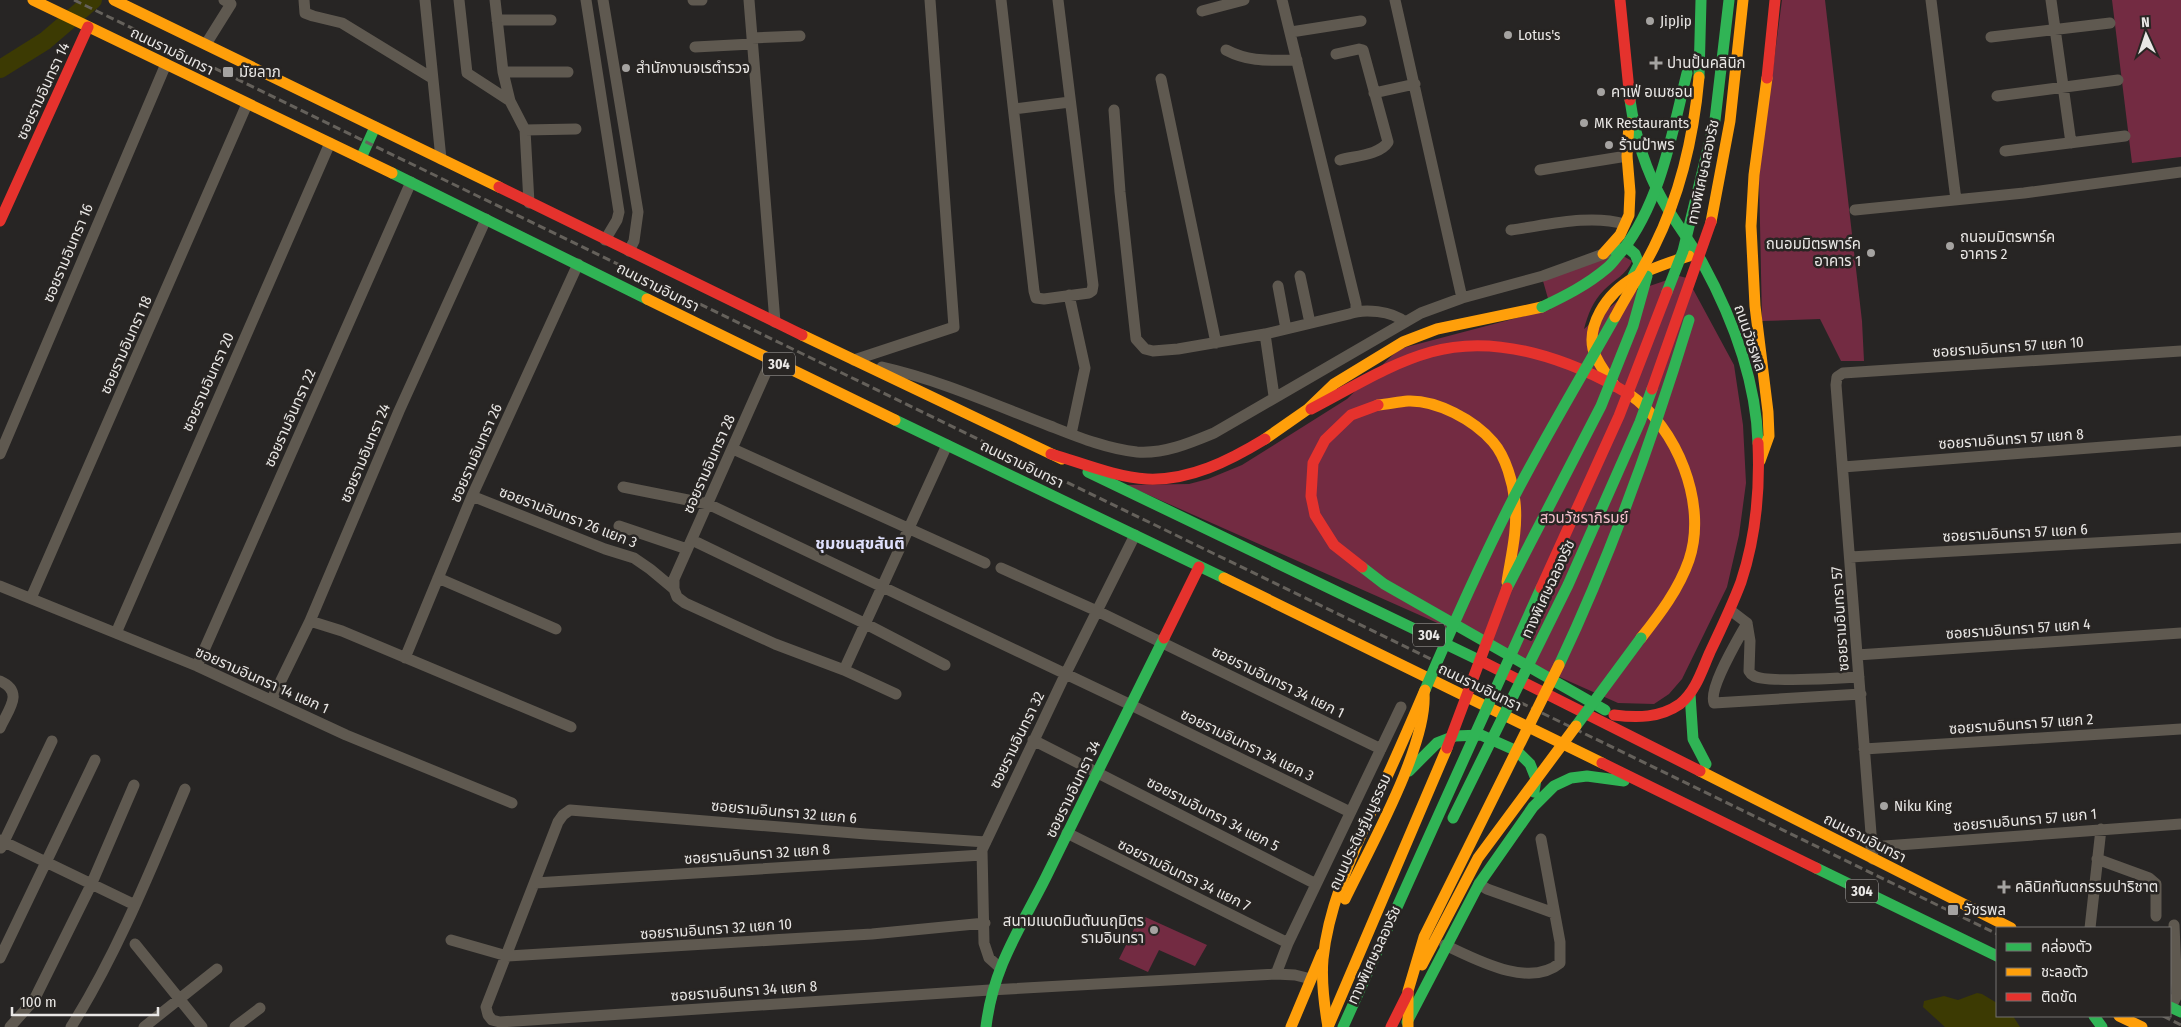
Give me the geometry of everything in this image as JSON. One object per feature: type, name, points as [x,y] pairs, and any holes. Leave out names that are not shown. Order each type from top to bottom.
[{"type":"main road","name":"ถนนรามอินทรา","points":[[32,0],[411,182],[771,361],[1135,535],[1996,956]]},
{"type":"main road","name":"ถนนรามอินทรา","points":[[114,0],[855,361],[1420,630],[1804,823],[1872,853],[2008,927]]},
{"type":"main road","name":"ถนนวัชรพล","points":[[1614,715],[1637,719],[1654,716],[1674,707],[1690,694],[1730,610],[1744,569],[1758,503],[1760,461],[1754,396],[1735,332],[1696,253],[1660,198],[1646,165],[1631,107],[1620,0]]},
{"type":"main road","points":[[1328,1027],[1447,748],[1507,588],[1601,406],[1633,326],[1655,245],[1675,192],[1689,137],[1698,81],[1699,0]]},
{"type":"main road","points":[[1305,412],[1332,385],[1403,342],[1454,324],[1525,312],[1542,307],[1577,290],[1609,267],[1634,234],[1651,202],[1669,146],[1686,82],[1699,0]]},
{"type":"main road","name":"ทางพิเศษฉลองรัช","points":[[1343,1027],[1618,416],[1683,251],[1715,120],[1729,0]]},
{"type":"main road","name":"ทางพิเศษฉลองรัช","points":[[1449,828],[1568,585],[1640,422],[1711,222],[1730,121],[1743,0]]},
{"type":"main road","points":[[1760,461],[1769,436],[1751,245],[1752,199],[1758,138],[1772,44],[1775,0]]},
{"type":"main road","name":"ซอยรามอินทรา 14","points":[[0,221],[88,27]]},
{"type":"main road","points":[[1608,252],[1620,235],[1630,215],[1627,156],[1631,107]]},
{"type":"main road","points":[[361,158],[375,127]]},
{"type":"main road","points":[[1406,1027],[1408,991],[1424,937],[1559,666],[1588,604],[1629,500],[1665,399],[1704,273],[1711,222]]},
{"type":"main road","points":[[1328,1027],[1324,1016],[1323,952],[1330,917],[1350,863],[1484,560],[1521,484],[1655,245]]},
{"type":"main road","points":[[1608,252],[1628,248],[1636,254],[1640,263],[1637,272],[1614,294],[1595,320],[1592,335],[1593,349],[1615,386]]},
{"type":"main road","points":[[1633,276],[1696,253]]},
{"type":"main road","points":[[1051,454],[1119,474],[1148,479],[1176,478],[1200,472],[1225,461],[1277,431],[1305,412],[1402,361],[1434,350],[1474,345],[1517,350],[1553,358],[1615,386],[1647,408],[1673,443],[1689,477],[1694,513],[1694,537],[1689,560],[1670,602],[1527,790],[1478,858],[1457,895],[1391,1027]]},
{"type":"main road","points":[[1507,588],[1515,528],[1515,504],[1510,480],[1503,460],[1493,442],[1465,419],[1448,409],[1410,401],[1378,405],[1351,415],[1325,440],[1313,463],[1311,496],[1314,515],[1334,545],[1384,584],[1614,715],[1752,789],[1804,823]]},
{"type":"main road","name":"ซอยรามอินทรา 34","points":[[986,1027],[990,990],[998,966],[1037,896],[1199,567]]},
{"type":"main road","name":"ถนนประดิษฐ์มนูธรรม","points":[[1291,1027],[1360,865],[1401,779],[1424,719],[1427,697],[1419,683],[1391,660]]},
{"type":"main road","name":"ถนนวัชรพล","points":[[1690,694],[1693,739],[1706,764]]},
{"type":"main road","points":[[1401,779],[1437,743],[1455,736],[1481,735],[1517,751],[1530,764],[1536,779],[1533,807]]},
{"type":"main road","points":[[1406,1027],[1445,945],[1480,884],[1533,807],[1554,786],[1571,778],[1587,776],[1640,783]]},
{"type":"main road","points":[[2121,1017],[2142,1027]]},
{"type":"street","points":[[304,0],[306,13],[342,23],[432,78]]},
{"type":"street","points":[[425,0],[441,159]]},
{"type":"street","points":[[459,0],[467,73],[510,101]]},
{"type":"street","points":[[495,0],[503,72],[510,101],[525,130],[530,202]]},
{"type":"street","points":[[586,0],[619,212],[617,220],[605,240]]},
{"type":"street","points":[[603,0],[638,212],[634,241],[629,251]]},
{"type":"street","points":[[693,0],[702,0]]},
{"type":"street","points":[[749,0],[775,322]]},
{"type":"street","points":[[855,361],[954,327],[930,0]]},
{"type":"street","points":[[1000,0],[1036,298],[1089,293],[1092,291],[1058,0]]},
{"type":"street","points":[[1202,12],[1244,0]]},
{"type":"street","points":[[1282,0],[1298,60],[1356,304],[1356,311]]},
{"type":"street","points":[[1395,0],[1462,298]]},
{"type":"street","points":[[1931,0],[1956,200]]},
{"type":"street","points":[[2051,0],[2070,143]]},
{"type":"street","points":[[206,44],[230,1]]},
{"type":"street","points":[[497,20],[551,20]]},
{"type":"street","points":[[1291,32],[1361,21]]},
{"type":"street","points":[[1991,38],[2110,23]]},
{"type":"street","points":[[695,47],[800,36]]},
{"type":"street","points":[[1336,54],[1359,49],[1363,50],[1388,142],[1385,148],[1340,160]]},
{"type":"street","points":[[1226,50],[1241,58],[1252,60],[1298,60]]},
{"type":"street","name":"ซอยรามอินทรา 16","points":[[0,454],[166,64]]},
{"type":"street","points":[[503,72],[568,72]]},
{"type":"street","points":[[1161,78],[1216,343]]},
{"type":"street","points":[[1997,96],[2118,80]]},
{"type":"street","points":[[1374,93],[1414,84]]},
{"type":"street","points":[[1014,108],[1070,102]]},
{"type":"street","name":"ซอยรามอินทรา 18","points":[[31,598],[248,104]]},
{"type":"street","points":[[1114,110],[1120,192],[1136,339],[1145,349],[1153,351],[1216,343],[1265,334],[1356,311],[1392,315],[1405,322]]},
{"type":"street","points":[[525,130],[576,129]]},
{"type":"street","points":[[2006,151],[2125,136]]},
{"type":"street","name":"ซอยรามอินทรา 20","points":[[116,632],[330,143]]},
{"type":"street","points":[[1540,170],[1627,156]]},
{"type":"street","points":[[1855,210],[1956,200],[2181,172]]},
{"type":"street","name":"ซอยรามอินทรา 22","points":[[197,666],[411,182]]},
{"type":"street","name":"ซอยรามอินทรา 24","points":[[272,699],[310,621],[399,411],[486,219]]},
{"type":"street","points":[[1511,230],[1594,220],[1610,220],[1625,224]]},
{"type":"street","points":[[855,361],[928,380],[1102,445],[1138,452],[1157,451],[1183,446],[1214,433],[1274,396],[1421,313],[1462,298],[1543,276],[1676,224]]},
{"type":"street","name":"ซอยรามอินทรา 26","points":[[405,658],[472,496],[578,264]]},
{"type":"street","points":[[1300,276],[1310,323]]},
{"type":"street","points":[[1278,286],[1286,329]]},
{"type":"street","points":[[1069,295],[1085,368],[1071,434]]},
{"type":"street","points":[[1265,334],[1274,396]]},
{"type":"street","name":"ซอยรามอินทรา 57 แยก 10","points":[[1837,377],[1844,373],[2181,351]]},
{"type":"street","name":"ซอยรามอินทรา 28","points":[[674,584],[689,545],[771,361]]},
{"type":"street","name":"ซอยรามอินทรา 57","points":[[1837,377],[1836,385],[1844,467],[1872,853]]},
{"type":"street","name":"ซอยรามอินทรา 57 แยก 8","points":[[1844,467],[2181,441]]},
{"type":"street","points":[[844,670],[947,445]]},
{"type":"street","points":[[733,449],[985,563]]},
{"type":"street","name":"ซอยรามอินทรา 34 แยก 3","points":[[623,487],[708,504],[1064,675],[1131,705],[1350,812]]},
{"type":"street","name":"ซอยรามอินทรา 26 แยก 3","points":[[472,496],[605,549],[634,558],[674,584],[677,597],[685,603],[764,639],[844,670],[896,694]]},
{"type":"street","points":[[620,526],[689,545],[788,586],[945,665]]},
{"type":"street","name":"ซอยรามอินทรา 32","points":[[998,966],[986,951],[982,855],[986,842],[1064,675],[1135,535]]},
{"type":"street","name":"ซอยรามอินทรา 57 แยก 6","points":[[1850,558],[2181,538]]},
{"type":"street","name":"ซอยรามอินทรา 34 แยก 1","points":[[1001,568],[1097,611],[1381,749]]},
{"type":"street","points":[[438,578],[556,629]]},
{"type":"street","name":"ซอยรามอินทรา 14 แยก 1","points":[[0,586],[197,666],[272,699],[346,735],[512,803]]},
{"type":"street","points":[[1730,610],[1747,623],[1750,641],[1749,671],[1753,676],[1784,679],[1859,677]]},
{"type":"street","points":[[310,621],[342,631],[571,727]]},
{"type":"street","points":[[1747,623],[1716,686],[1713,698],[1714,703],[1861,694]]},
{"type":"street","name":"ซอยรามอินทรา 57 แยก 4","points":[[1857,655],[2181,633]]},
{"type":"street","points":[[0,681],[12,688],[14,694],[14,699],[0,728]]},
{"type":"street","points":[[1276,974],[1288,943],[1401,707]]},
{"type":"street","name":"ซอยรามอินทรา 57 แยก 2","points":[[1864,749],[2181,729]]},
{"type":"street","name":"ซอยรามอินทรา 34 แยก 5","points":[[1033,740],[1316,884]]},
{"type":"street","points":[[52,741],[1,844],[135,906]]},
{"type":"street","points":[[0,958],[95,760]]},
{"type":"street","points":[[10,1027],[34,1000],[91,884],[134,785]]},
{"type":"street","points":[[72,1027],[135,906],[185,788]]},
{"type":"street","name":"ซอยรามอินทรา 32 แยก 6","points":[[535,883],[558,822],[570,810],[986,842]]},
{"type":"street","name":"ซอยรามอินทรา 57 แยก 1","points":[[1872,853],[2101,829],[2181,824]]},
{"type":"street","points":[[2090,927],[2101,829]]},
{"type":"street","name":"ซอยรามอินทรา 34 แยก 7","points":[[1067,833],[1288,943]]},
{"type":"street","points":[[1445,945],[1501,970],[1529,972],[1553,969],[1560,963],[1561,953],[1541,838]]},
{"type":"street","name":"ซอยรามอินทรา 32 แยก 8","points":[[535,883],[982,855]]},
{"type":"street","points":[[2097,859],[2149,878],[2156,884],[2156,916]]},
{"type":"street","points":[[506,956],[535,883]]},
{"type":"street","points":[[1480,884],[1488,889],[1554,913]]},
{"type":"street","name":"ซอยรามอินทรา 32 แยก 10","points":[[451,940],[506,956],[854,935],[985,923]]},
{"type":"street","points":[[2174,925],[2176,995],[2174,1009]]},
{"type":"street","points":[[135,944],[202,1027]]},
{"type":"street","name":"ซอยรามอินทรา 34 แยก 8","points":[[506,956],[486,1007],[488,1015],[492,1020],[500,1022],[990,990],[1276,974],[1295,975],[1311,979]]},
{"type":"street","points":[[144,1027],[217,969]]},
{"type":"street","points":[[235,1027],[260,1008]]},
{"type":"green space","points":[[1782,0],[1825,0],[1862,321],[1864,361],[1841,361],[1820,319],[1762,321],[1759,175]]},
{"type":"green space","points":[[2112,0],[2181,0],[2181,157],[2132,163]]},
{"type":"green space","name":"สวนวัชราภิรมย์","points":[[1616,252],[1632,261],[1630,266],[1604,290],[1594,303],[1584,329],[1626,294],[1679,276],[1687,278],[1734,365],[1743,425],[1746,483],[1739,535],[1727,587],[1682,679],[1669,694],[1654,704],[1618,703],[1126,485],[1189,484],[1208,479],[1242,465],[1347,399],[1399,349],[1551,309],[1543,281]]},
{"type":"green space","name":"สนามแบดมินตันนฤมิตร รามอินทรา","points":[[1141,915],[1207,945],[1195,966],[1159,950],[1148,972],[1119,959]]},
{"type":"shaded area","points":[[1977,993],[1982,994],[1996,1002],[1996,1017],[2014,1017],[2020,1027],[1945,1027],[1923,1007],[1924,1001],[1944,996],[1958,1000]]},
{"type":"waterway","points":[[0,69],[45,41],[93,0]]},
{"type":"railway","points":[[74,0],[1996,934]]},
{"type":"railway","points":[[2165,1017],[2181,1025]]},
{"type":"traffic: fast","points":[[1699,77],[1701,0]]},
{"type":"traffic: fast","points":[[1667,292],[1683,251],[1715,120],[1729,0]]},
{"type":"traffic: fast","points":[[1542,307],[1584,285],[1607,268],[1622,251],[1635,231],[1656,189],[1664,166],[1687,73]]},
{"type":"traffic: fast","points":[[1630,100],[1638,139],[1651,177],[1668,209],[1702,262],[1732,327],[1753,395],[1758,443]]},
{"type":"traffic: fast","points":[[361,158],[375,127]]},
{"type":"traffic: fast","points":[[392,173],[647,299]]},
{"type":"traffic: fast","points":[[1614,250],[1628,248],[1635,254],[1639,264],[1633,276]]},
{"type":"traffic: fast","points":[[1507,588],[1601,406],[1633,326],[1647,276]]},
{"type":"traffic: fast","points":[[1425,690],[1466,596],[1523,479],[1615,317]]},
{"type":"traffic: fast","points":[[1559,665],[1614,538],[1661,408],[1689,320]]},
{"type":"traffic: fast","points":[[1453,818],[1568,585],[1640,422],[1652,389]]},
{"type":"traffic: fast","points":[[895,420],[1224,578]]},
{"type":"traffic: fast","points":[[1088,472],[1483,662]]},
{"type":"traffic: fast","points":[[1362,567],[1384,584],[1605,710]]},
{"type":"traffic: fast","points":[[1343,1027],[1541,588]]},
{"type":"traffic: fast","points":[[986,1027],[1001,967],[1017,931],[1046,877],[1164,638]]},
{"type":"traffic: fast","points":[[1576,726],[1641,638]]},
{"type":"traffic: fast","points":[[1690,694],[1693,739],[1706,764]]},
{"type":"traffic: fast","points":[[1409,771],[1437,743],[1455,736],[1481,735],[1517,751],[1530,764],[1536,779],[1534,792]]},
{"type":"traffic: fast","points":[[1407,1022],[1479,884],[1533,807],[1554,786],[1571,778],[1587,776],[1624,781]]},
{"type":"traffic: fast","points":[[1816,868],[1996,956]]},
{"type":"traffic: fast","points":[[2171,1007],[2181,1012]]},
{"type":"traffic: fast","points":[[2095,1017],[2102,1027]]},
{"type":"traffic: slow","points":[[33,0],[392,173]]},
{"type":"traffic: slow","points":[[114,0],[499,187]]},
{"type":"traffic: slow","points":[[1711,222],[1730,121],[1743,0]]},
{"type":"traffic: slow","points":[[1615,317],[1645,265],[1671,207],[1684,164],[1694,120],[1699,77]]},
{"type":"traffic: slow","points":[[1760,461],[1769,436],[1768,412],[1755,306],[1751,226],[1754,175],[1767,78]]},
{"type":"traffic: slow","points":[[1603,254],[1620,235],[1629,215],[1630,192],[1627,156],[1629,123]]},
{"type":"traffic: slow","points":[[1615,386],[1600,364],[1593,349],[1593,330],[1600,312],[1617,290],[1638,275],[1689,256]]},
{"type":"traffic: slow","points":[[647,299],[895,420]]},
{"type":"traffic: slow","points":[[1265,439],[1308,409],[1334,384],[1403,342],[1437,329],[1542,307]]},
{"type":"traffic: slow","points":[[802,335],[1062,459]]},
{"type":"traffic: slow","points":[[1629,394],[1646,408],[1674,446],[1684,468],[1691,492],[1694,515],[1694,538],[1685,571],[1668,601],[1641,638]]},
{"type":"traffic: slow","points":[[1378,405],[1408,401],[1431,404],[1443,408],[1476,426],[1498,448],[1513,487],[1516,512],[1515,532],[1507,582]]},
{"type":"traffic: slow","points":[[1224,578],[1602,763]]},
{"type":"traffic: slow","points":[[1408,1027],[1408,991],[1424,937],[1559,665]]},
{"type":"traffic: slow","points":[[1328,1027],[1323,993],[1322,968],[1326,937],[1337,895],[1425,690]]},
{"type":"traffic: slow","points":[[1345,899],[1382,826],[1407,768],[1423,715],[1424,693]]},
{"type":"traffic: slow","points":[[1422,965],[1478,858],[1576,726]]},
{"type":"traffic: slow","points":[[1328,1027],[1447,748]]},
{"type":"traffic: slow","points":[[1700,771],[2009,927]]},
{"type":"traffic: slow","points":[[1291,1027],[1322,953]]},
{"type":"traffic: slow","points":[[2121,1017],[2142,1027]]},
{"type":"traffic: jam","points":[[1620,0],[1630,100]]},
{"type":"traffic: jam","points":[[1767,78],[1775,0]]},
{"type":"traffic: jam","points":[[0,221],[88,27]]},
{"type":"traffic: jam","points":[[499,187],[802,335]]},
{"type":"traffic: jam","points":[[1652,389],[1711,222]]},
{"type":"traffic: jam","points":[[1541,588],[1619,416],[1667,292]]},
{"type":"traffic: jam","points":[[1311,409],[1400,363],[1431,352],[1456,347],[1508,348],[1533,353],[1583,370],[1629,394]]},
{"type":"traffic: jam","points":[[1362,567],[1334,545],[1315,515],[1311,496],[1313,463],[1325,440],[1351,415],[1378,405]]},
{"type":"traffic: jam","points":[[1051,454],[1123,476],[1163,479],[1178,477],[1208,468],[1237,455],[1265,439]]},
{"type":"traffic: jam","points":[[1614,715],[1640,717],[1672,709],[1686,699],[1698,680],[1734,600],[1746,565],[1756,513],[1758,443]]},
{"type":"traffic: jam","points":[[1164,638],[1199,567]]},
{"type":"traffic: jam","points":[[1447,748],[1507,588]]},
{"type":"traffic: jam","points":[[1483,662],[1700,771]]},
{"type":"traffic: jam","points":[[1602,763],[1816,868]]},
{"type":"traffic: jam","points":[[1391,1027],[1408,993]]},
{"type":"place","name":"JipJip","points":[[1650,21]]},
{"type":"place","name":"Lotus's","points":[[1508,35]]},
{"type":"place","name":"ปานปั้นคลินิก","points":[[1656,63]]},
{"type":"place","name":"สำนักงานจเรตำรวจ","points":[[626,68]]},
{"type":"place","name":"มัยลาภ","points":[[228,72]]},
{"type":"place","name":"คาเฟ่ อเมซอน","points":[[1601,92]]},
{"type":"place","name":"MK Restaurants","points":[[1584,123]]},
{"type":"place","name":"ร้านป้าพร","points":[[1609,145]]},
{"type":"place","name":"ถนอมมิตรพาร์ค อาคาร 2","points":[[1950,246]]},
{"type":"place","name":"ถนอมมิตรพาร์ค อาคาร 1","points":[[1871,253]]},
{"type":"place","name":"Niku King","points":[[1884,806]]},
{"type":"place","name":"คลินิคทันตกรรมปาริชาต","points":[[2004,887]]},
{"type":"place","name":"วัชรพล","points":[[1953,910]]},
{"type":"place","name":"สนามแบดมินตันนฤมิตร รามอินทรา","points":[[1154,930]]},
{"type":"district","name":"ชุมชนสุขสันติ","points":[[860,543]]}]
